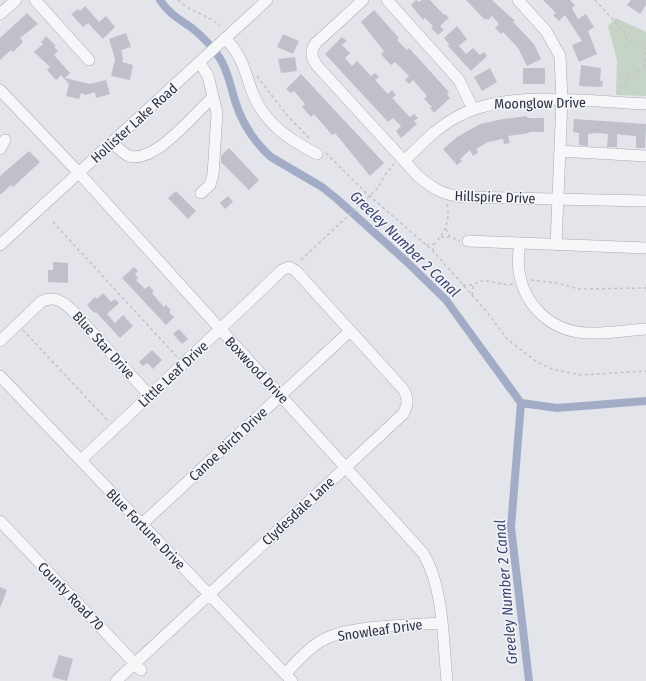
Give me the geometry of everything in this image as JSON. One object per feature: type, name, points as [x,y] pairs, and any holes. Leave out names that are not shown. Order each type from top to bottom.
[{"type":"street","points":[[0,14],[16,0]]},
{"type":"street","points":[[35,0],[90,60]]},
{"type":"street","name":"Hollister Lake Road","points":[[0,245],[267,0]]},
{"type":"street","name":"Hillspire Drive","points":[[363,0],[316,43],[312,53],[313,59],[400,162],[429,186],[441,193],[451,196],[646,201]]},
{"type":"street","points":[[387,0],[460,80],[473,110]]},
{"type":"street","points":[[518,0],[546,31],[558,50],[562,70],[556,245]]},
{"type":"street","points":[[223,41],[242,60],[253,94],[266,117],[284,134],[321,153]]},
{"type":"street","points":[[201,193],[210,186],[213,175],[217,113],[206,70],[202,61]]},
{"type":"street","name":"Boxwood Drive","points":[[0,90],[79,173],[424,554],[435,577],[447,681]]},
{"type":"street","points":[[112,142],[130,156],[141,156],[160,148],[213,97]]},
{"type":"street","name":"Moonglow Drive","points":[[400,162],[454,118],[489,104],[505,101],[562,100],[646,104]]},
{"type":"street","points":[[560,151],[646,156]]},
{"type":"street","points":[[468,241],[646,248]]},
{"type":"street","points":[[520,243],[518,269],[522,282],[528,298],[547,320],[566,330],[589,333],[646,329]]},
{"type":"street","name":"Little Leaf Drive","points":[[81,460],[282,270],[289,267],[296,271],[350,331]]},
{"type":"street","name":"Blue Star Drive","points":[[0,341],[42,301],[55,299],[64,302],[150,396]]},
{"type":"street","name":"Canoe Birch Drive","points":[[142,524],[350,331]]},
{"type":"street","name":"Clydesdale Lane","points":[[116,681],[138,667],[209,596],[403,414],[407,407],[408,400],[403,389],[350,331]]},
{"type":"street","name":"Blue Fortune Drive","points":[[0,376],[288,678]]},
{"type":"street","name":"County Road 70","points":[[0,521],[138,667]]},
{"type":"street","name":"Snowleaf Drive","points":[[288,678],[312,647],[333,636],[356,630],[441,622]]},
{"type":"path","points":[[178,0],[191,11],[209,17],[220,26]]},
{"type":"path","points":[[595,0],[623,30],[627,39],[640,44],[646,51],[644,57],[646,70]]},
{"type":"path","points":[[617,103],[620,91],[624,84],[645,67]]},
{"type":"path","points":[[256,74],[286,114],[313,142]]},
{"type":"path","points":[[321,153],[368,197],[433,251],[472,295],[507,339],[537,362],[552,369],[581,375],[646,371]]},
{"type":"path","points":[[301,260],[368,197],[400,162]]},
{"type":"path","points":[[433,251],[434,244],[441,237],[446,228],[448,218],[445,200]]},
{"type":"path","points":[[53,222],[179,360]]},
{"type":"path","points":[[446,228],[450,237]]},
{"type":"path","points":[[441,237],[450,237],[468,241]]},
{"type":"path","points":[[426,245],[434,244]]},
{"type":"path","points":[[463,285],[473,285],[485,280],[501,285],[542,281],[584,289],[646,288]]},
{"type":"path","points":[[472,295],[473,285]]},
{"type":"path","points":[[23,330],[110,424]]},
{"type":"green space","points":[[616,18],[646,32],[646,96],[616,95],[617,60],[608,26]]},
{"type":"building","points":[[416,0],[419,2],[422,0],[430,0],[444,15],[445,14],[449,18],[440,26],[444,30],[438,35],[431,28],[433,26],[425,18],[423,20],[411,5]]},
{"type":"building","points":[[466,0],[492,0],[515,21],[513,22],[534,44],[541,59],[527,66],[518,48],[503,32],[501,34],[495,28],[499,24],[492,16],[488,20],[486,18],[485,20]]},
{"type":"building","points":[[543,0],[570,0],[575,5],[572,8],[578,19],[586,14],[594,27],[588,31],[597,54],[579,62],[572,45],[582,41],[565,15],[559,21],[553,15],[556,13]]},
{"type":"building","points":[[631,0],[646,0],[646,5],[640,14],[627,5]]},
{"type":"building","points":[[85,6],[99,22],[106,16],[115,27],[103,39],[88,23],[83,27],[71,14],[78,9],[80,11]]},
{"type":"building","points":[[374,10],[399,38],[397,40],[407,50],[409,48],[449,92],[447,94],[450,98],[434,113],[430,108],[432,107],[424,99],[427,96],[413,80],[409,84],[405,80],[409,76],[395,62],[391,65],[386,60],[381,54],[384,51],[361,22]]},
{"type":"building","points":[[27,13],[38,24],[20,38],[23,42],[13,52],[11,50],[0,60],[0,38]]},
{"type":"building","points":[[457,26],[467,39],[459,46],[466,54],[473,48],[480,55],[484,52],[487,56],[471,71],[448,46],[449,44],[444,38]]},
{"type":"building","points":[[126,33],[131,47],[121,50],[123,58],[122,62],[133,65],[130,80],[111,76],[115,59],[109,39]]},
{"type":"building","points":[[283,34],[299,41],[293,54],[277,47]]},
{"type":"building","points":[[46,36],[56,46],[54,47],[58,51],[54,55],[70,73],[65,78],[90,84],[106,80],[110,94],[96,98],[95,92],[86,95],[81,93],[79,99],[66,96],[69,84],[61,75],[56,80],[47,70],[50,67],[34,52],[43,44],[41,42]]},
{"type":"building","points":[[342,37],[347,41],[342,45],[350,53],[345,58],[352,66],[357,61],[371,76],[375,73],[379,77],[375,80],[388,94],[392,90],[396,95],[392,98],[407,114],[410,117],[414,114],[418,118],[414,121],[417,124],[401,138],[396,131],[401,126],[393,118],[388,122],[325,54]]},
{"type":"building","points":[[295,57],[297,71],[281,73],[278,59]]},
{"type":"building","points":[[581,65],[601,68],[600,81],[603,81],[602,87],[579,86]]},
{"type":"building","points":[[490,68],[497,82],[482,91],[474,77]]},
{"type":"building","points":[[523,68],[545,68],[545,84],[523,84]]},
{"type":"building","points":[[301,74],[384,163],[370,176],[335,133],[332,135],[314,114],[311,117],[302,107],[305,104],[294,91],[291,93],[286,89]]},
{"type":"building","points":[[527,116],[527,118],[544,118],[544,132],[529,132],[508,136],[510,143],[504,144],[503,139],[488,142],[476,149],[478,153],[473,156],[470,150],[460,159],[462,161],[457,165],[443,149],[457,137],[480,124]]},
{"type":"building","points":[[574,119],[646,124],[645,148],[636,148],[636,136],[617,134],[617,147],[607,147],[608,134],[596,133],[588,134],[588,146],[579,145],[579,133],[573,132]]},
{"type":"building","points":[[229,148],[259,180],[249,190],[221,162],[221,156]]},
{"type":"building","points":[[29,151],[40,162],[13,187],[11,185],[0,195],[0,176]]},
{"type":"building","points":[[176,191],[196,211],[188,219],[168,198]]},
{"type":"building","points":[[228,196],[233,202],[225,209],[220,203]]},
{"type":"building","points":[[53,262],[68,263],[68,283],[48,282],[48,270],[53,270]]},
{"type":"building","points":[[134,267],[138,271],[135,274],[138,278],[136,280],[145,289],[149,286],[154,291],[152,293],[164,307],[166,305],[171,310],[169,312],[174,317],[166,325],[122,278]]},
{"type":"building","points":[[103,293],[111,302],[115,299],[119,303],[107,314],[115,323],[123,315],[133,326],[120,338],[96,312],[94,313],[87,305],[95,297],[97,299]]},
{"type":"building","points":[[179,329],[188,339],[182,344],[173,334]]},
{"type":"building","points":[[152,350],[162,360],[153,369],[147,363],[143,366],[139,362]]},
{"type":"building","points":[[0,587],[7,590],[0,608]]},
{"type":"building","points":[[59,655],[73,659],[67,681],[52,677]]},
{"type":"waterway","name":"Greeley Number 2 Canal","points":[[160,0],[170,12],[200,35],[221,60],[226,70],[241,117],[259,145],[271,157],[322,187],[337,199],[407,262],[446,300],[521,403],[511,527],[529,681]]},
{"type":"waterway","points":[[521,403],[557,408],[646,401]]}]
